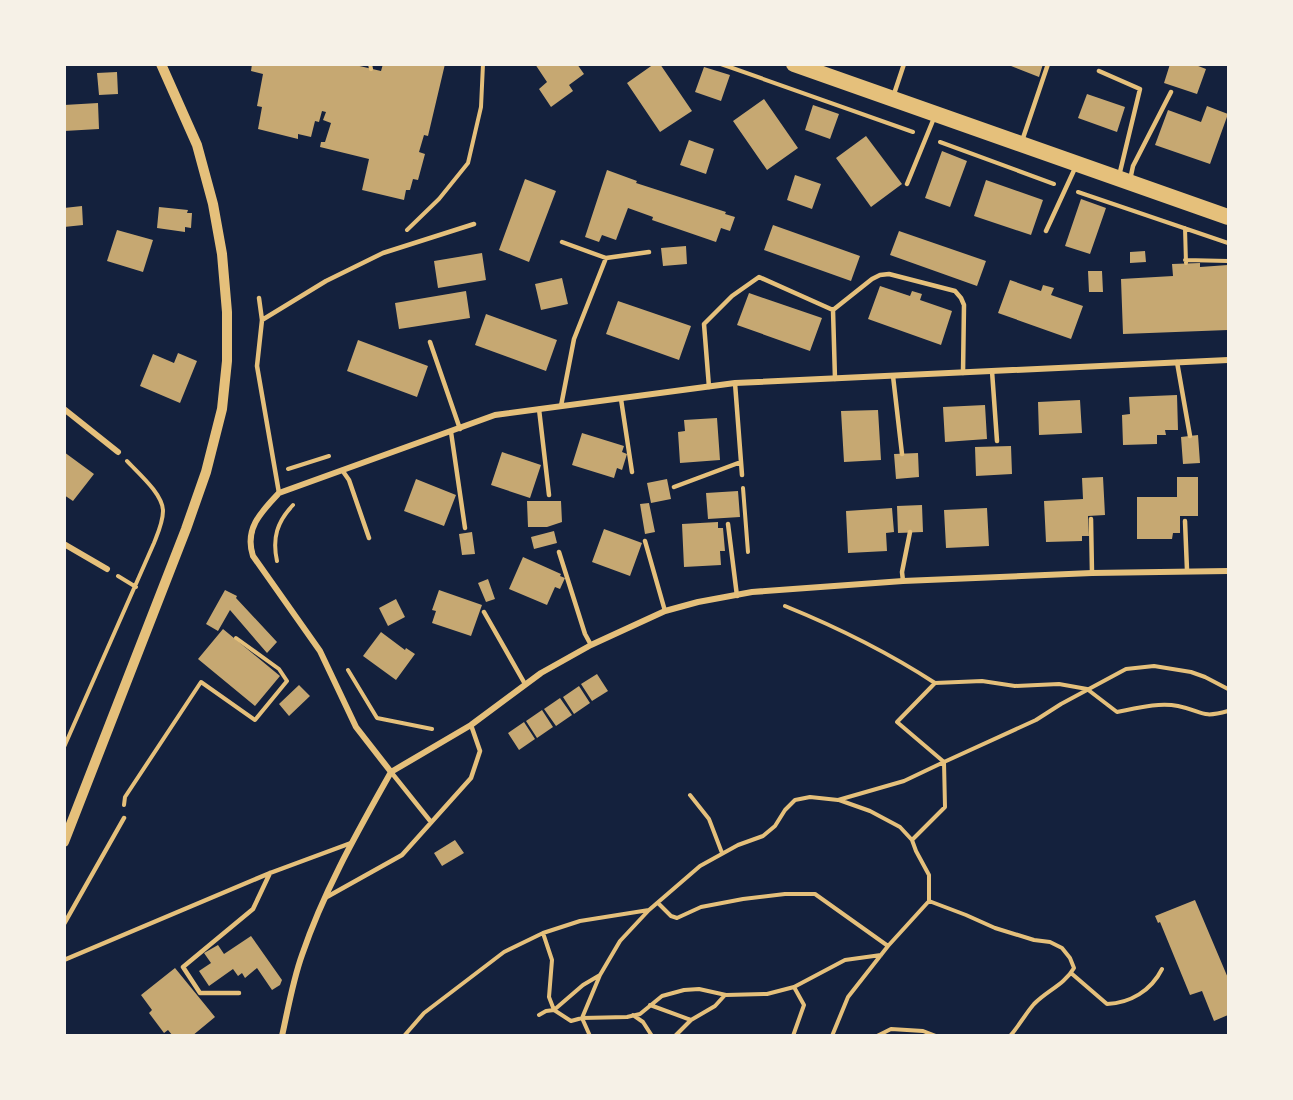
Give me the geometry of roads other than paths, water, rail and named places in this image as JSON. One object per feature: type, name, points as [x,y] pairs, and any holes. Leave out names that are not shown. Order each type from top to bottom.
[{"type":"highway","points":[[794,64],[1228,217]]},
{"type":"street","points":[[64,842],[203,481],[222,409],[227,361],[227,312],[222,254],[213,204],[197,145],[161,64]]},
{"type":"street","points":[[391,772],[356,727],[320,651],[253,556],[250,546],[252,526],[279,493],[495,415],[735,383],[1228,360]]},
{"type":"street","points":[[64,409],[118,452]]},
{"type":"street","points":[[64,544],[107,569]]},
{"type":"street","points":[[282,1035],[301,956],[325,898],[351,843],[391,772],[471,725],[525,684],[591,645],[665,611],[752,592],[903,581],[1228,570]]},
{"type":"lane","points":[[892,99],[904,64]]},
{"type":"lane","points":[[1021,143],[1048,64]]},
{"type":"lane","points":[[1099,71],[1140,89],[1124,181]]},
{"type":"lane","points":[[1124,181],[1171,92]]},
{"type":"lane","points":[[907,184],[936,113]]},
{"type":"lane","points":[[1046,231],[1077,164]]},
{"type":"lane","points":[[262,320],[326,281],[383,253],[474,224]]},
{"type":"lane","points":[[562,242],[606,258],[649,252]]},
{"type":"lane","points":[[561,406],[574,339],[606,258]]},
{"type":"lane","points":[[833,310],[880,275],[889,274],[955,291],[964,305],[963,373]]},
{"type":"lane","points":[[709,387],[704,324],[732,296],[759,277],[833,310]]},
{"type":"lane","points":[[259,298],[262,320],[257,366],[279,493]]},
{"type":"lane","points":[[833,310],[836,379]]},
{"type":"lane","points":[[430,342],[460,429]]},
{"type":"lane","points":[[1177,362],[1190,436]]},
{"type":"lane","points":[[992,371],[997,441]]},
{"type":"lane","points":[[893,376],[902,454]]},
{"type":"lane","points":[[735,383],[742,475]]},
{"type":"lane","points":[[621,399],[632,472]]},
{"type":"lane","points":[[539,409],[549,495]]},
{"type":"lane","points":[[451,432],[465,528]]},
{"type":"lane","points":[[674,487],[741,462]]},
{"type":"lane","points":[[342,470],[349,480],[369,538]]},
{"type":"lane","points":[[1091,519],[1092,573]]},
{"type":"lane","points":[[1185,521],[1187,570]]},
{"type":"lane","points":[[728,524],[737,596]]},
{"type":"lane","points":[[903,581],[902,572],[910,532]]},
{"type":"lane","points":[[645,541],[665,611]]},
{"type":"lane","points":[[559,552],[585,634],[591,645]]},
{"type":"lane","points":[[484,612],[525,684]]},
{"type":"lane","points":[[325,898],[402,855],[471,778],[480,751],[471,725]]},
{"type":"lane","points":[[391,772],[431,822]]},
{"type":"lane","points":[[64,924],[124,818]]},
{"type":"lane","points":[[64,960],[270,873],[351,843]]},
{"type":"lane","points":[[239,993],[200,993],[183,967],[253,909],[270,873]]}]
